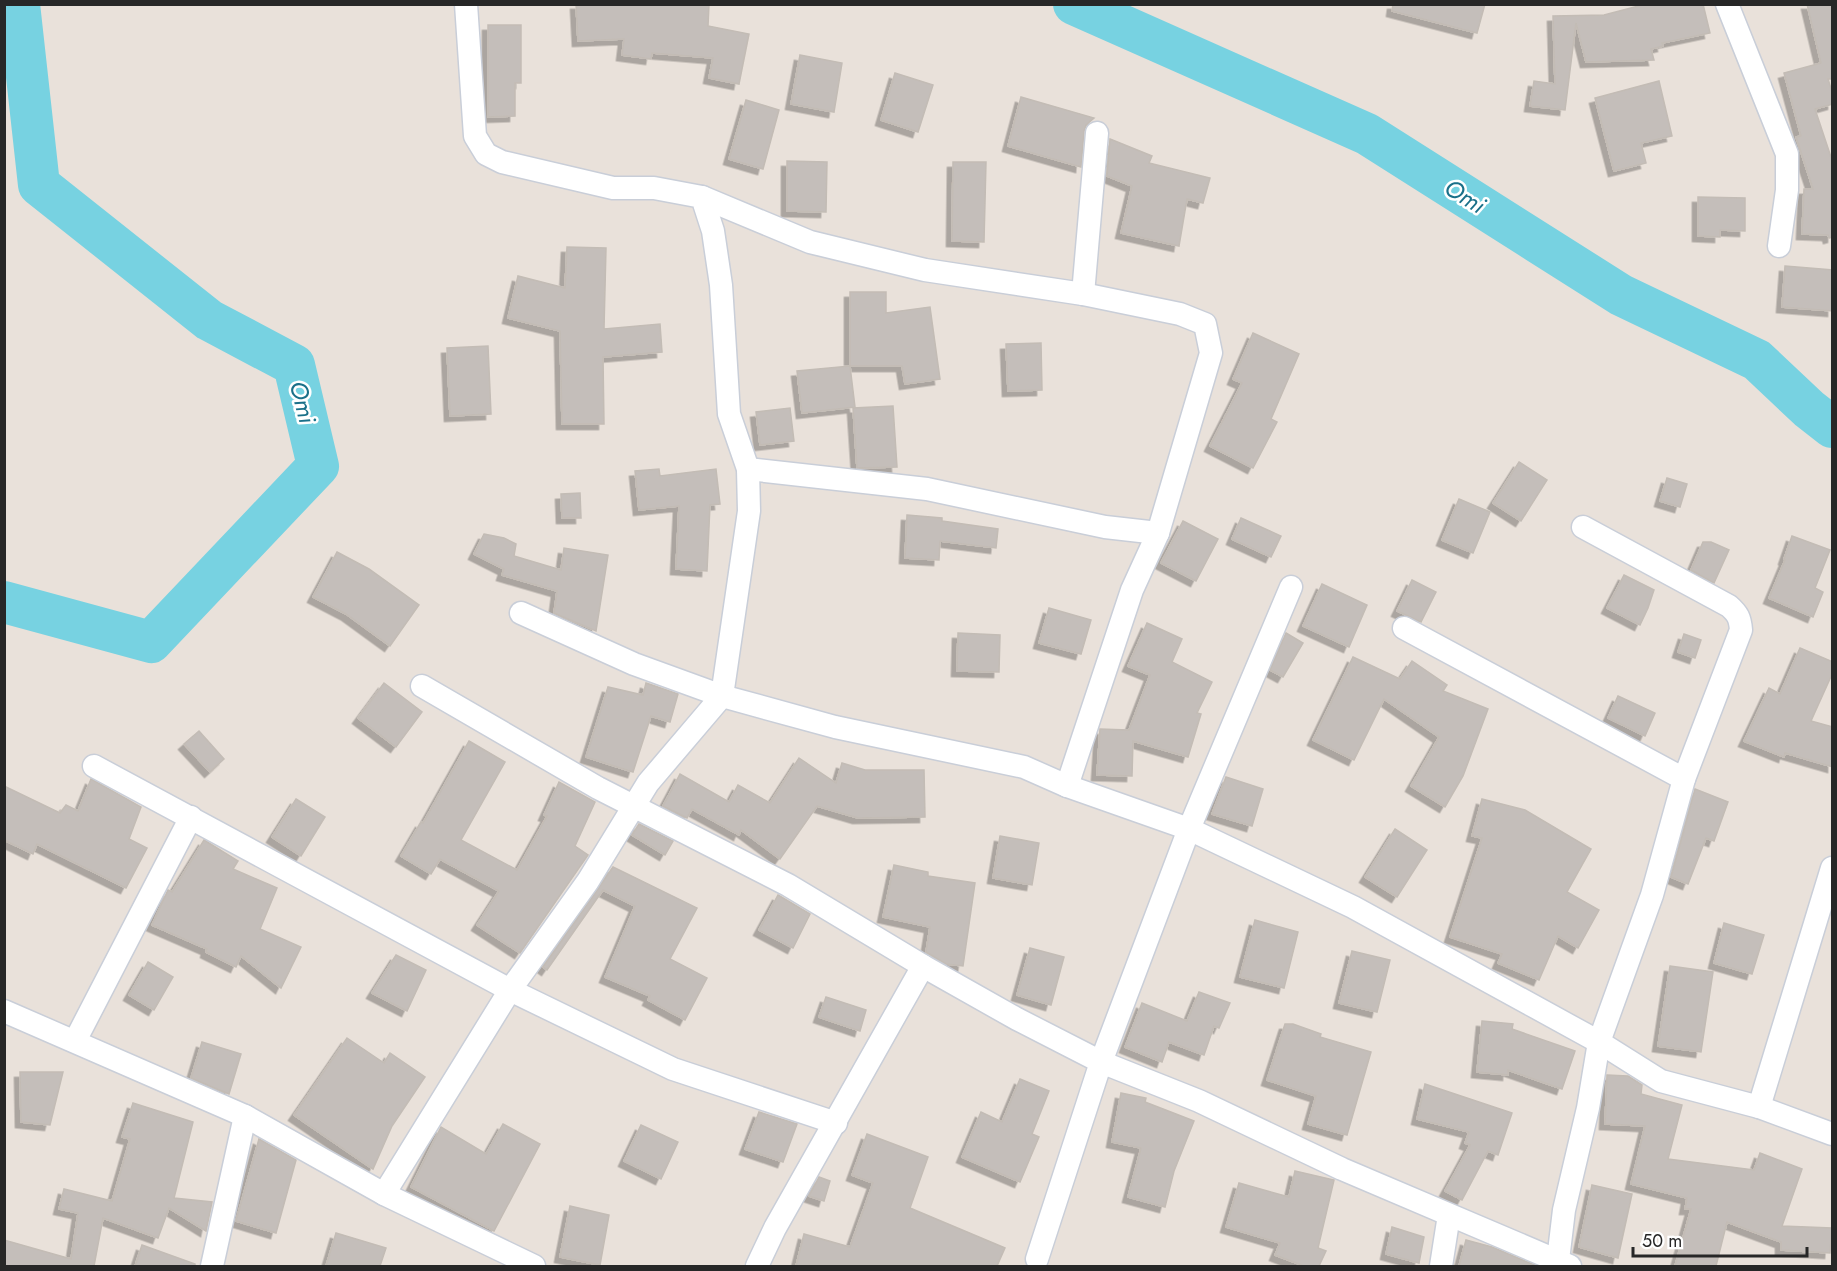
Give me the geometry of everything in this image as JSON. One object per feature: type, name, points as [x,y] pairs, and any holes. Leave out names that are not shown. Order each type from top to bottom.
[{"type":"street","points":[[466,4],[475,135],[486,154],[502,162],[612,188],[654,188],[702,197],[810,242],[925,270],[1083,294],[1180,314],[1204,324],[1211,353],[1158,533],[1132,590],[1067,786]]},
{"type":"street","points":[[1727,4],[1787,154],[1787,190],[1779,246]]},
{"type":"street","points":[[1083,294],[1097,133]]},
{"type":"street","points":[[384,1194],[510,990],[588,881],[648,783],[722,696],[749,511],[748,469],[729,414],[721,285],[712,231],[702,197]]},
{"type":"street","points":[[748,469],[927,489],[1105,527],[1158,533]]},
{"type":"street","points":[[422,686],[633,807],[788,885],[923,966],[1017,1019],[1101,1062],[1199,1101],[1342,1169],[1565,1263],[1564,1210],[1588,1108],[1599,1042],[1652,895],[1684,779],[1741,630],[1738,615],[1729,606],[1583,527]]},
{"type":"street","points":[[1037,1259],[1101,1062],[1189,829],[1291,587]]},
{"type":"street","points":[[521,613],[634,664],[722,696],[834,727],[1024,767],[1067,786],[1189,829],[1353,907],[1599,1042],[1661,1080],[1759,1107],[1833,1134]]},
{"type":"street","points":[[1404,628],[1684,779]]},
{"type":"street","points":[[94,766],[510,990],[673,1069],[836,1123]]},
{"type":"street","points":[[75,1041],[191,817]]},
{"type":"street","points":[[1759,1107],[1833,868]]},
{"type":"street","points":[[757,1266],[775,1228],[923,966]]},
{"type":"street","points":[[4,1011],[245,1116],[384,1194],[534,1266]]},
{"type":"street","points":[[212,1266],[245,1116]]},
{"type":"street","points":[[1441,1266],[1449,1215]]},
{"type":"building","points":[[576,4],[709,4],[708,26],[749,34],[739,84],[709,78],[713,58],[652,53],[651,59],[622,55],[624,39],[578,41]]},
{"type":"building","points":[[1393,4],[1485,4],[1477,33],[1392,11]]},
{"type":"building","points":[[1646,4],[1703,4],[1710,33],[1662,43],[1663,46],[1651,49],[1654,60],[1586,62],[1576,23],[1565,110],[1530,106],[1534,81],[1555,84],[1553,16],[1604,15]]},
{"type":"building","points":[[1807,4],[1833,4],[1833,79],[1828,79],[1833,104],[1815,109],[1833,163],[1833,237],[1829,238],[1828,235],[1802,234],[1804,189],[1813,189],[1796,137],[1801,136],[1784,73],[1821,63]]},
{"type":"building","points":[[488,25],[521,25],[521,83],[515,83],[515,116],[488,117]]},
{"type":"building","points":[[800,55],[842,63],[834,112],[791,104]]},
{"type":"building","points":[[895,73],[933,85],[918,132],[881,120]]},
{"type":"building","points":[[1659,81],[1672,136],[1641,143],[1646,163],[1614,171],[1595,98]]},
{"type":"building","points":[[1021,97],[1094,118],[1086,125],[1084,131],[1081,167],[1008,146]]},
{"type":"building","points":[[746,100],[779,110],[763,169],[729,159]]},
{"type":"building","points":[[1110,139],[1152,156],[1149,163],[1210,178],[1203,203],[1187,199],[1179,246],[1121,233],[1132,186],[1107,176]]},
{"type":"building","points":[[787,161],[827,162],[826,212],[787,211]]},
{"type":"building","points":[[953,162],[986,162],[984,242],[952,241]]},
{"type":"building","points":[[1698,197],[1745,198],[1745,231],[1720,230],[1720,237],[1698,236]]},
{"type":"building","points":[[567,247],[606,248],[604,329],[660,324],[662,352],[603,357],[604,424],[562,424],[560,331],[508,318],[518,276],[565,288]]},
{"type":"building","points":[[1785,266],[1833,270],[1833,311],[1782,307]]},
{"type":"building","points":[[850,292],[886,292],[886,313],[930,307],[940,379],[905,384],[902,366],[850,366]]},
{"type":"building","points":[[1253,333],[1299,354],[1271,419],[1277,422],[1253,468],[1210,446],[1242,383],[1233,379]]},
{"type":"building","points":[[1041,343],[1042,390],[1008,391],[1006,344]]},
{"type":"building","points":[[488,346],[491,414],[450,416],[447,348]]},
{"type":"building","points":[[850,366],[855,407],[802,413],[797,371]]},
{"type":"building","points":[[893,406],[897,467],[857,468],[853,408]]},
{"type":"building","points":[[790,408],[794,441],[760,445],[756,412]]},
{"type":"building","points":[[1519,462],[1547,480],[1521,521],[1493,503]]},
{"type":"building","points":[[659,469],[660,476],[716,469],[720,504],[710,505],[707,571],[676,569],[679,506],[639,510],[635,471]]},
{"type":"building","points":[[1667,478],[1687,484],[1680,507],[1660,501]]},
{"type":"building","points":[[580,493],[581,518],[562,518],[561,494]]},
{"type":"building","points":[[1459,499],[1490,512],[1473,553],[1442,540]]},
{"type":"building","points":[[907,515],[942,518],[942,521],[998,529],[996,548],[940,541],[939,560],[905,558]]},
{"type":"building","points":[[1241,518],[1281,536],[1271,557],[1232,539]]},
{"type":"building","points":[[1183,521],[1218,539],[1196,581],[1161,563]]},
{"type":"building","points":[[484,534],[504,538],[516,544],[514,556],[561,570],[564,548],[608,555],[596,631],[554,613],[557,591],[502,575],[504,569],[474,554]]},
{"type":"building","points":[[1792,536],[1830,550],[1815,588],[1823,592],[1813,617],[1769,598]]},
{"type":"building","points":[[1703,542],[1711,542],[1729,550],[1714,583],[1691,570]]},
{"type":"building","points":[[337,552],[369,569],[419,605],[390,646],[346,614],[313,597]]},
{"type":"building","points":[[1624,575],[1654,590],[1640,625],[1607,608]]},
{"type":"building","points":[[1412,580],[1436,592],[1421,622],[1397,611]]},
{"type":"building","points":[[1322,584],[1367,605],[1349,647],[1303,626]]},
{"type":"building","points":[[1049,608],[1091,620],[1081,654],[1039,643]]},
{"type":"building","points":[[1147,623],[1182,639],[1172,662],[1212,682],[1197,713],[1201,714],[1188,757],[1133,741],[1132,776],[1097,775],[1100,729],[1129,730],[1150,675],[1128,666]]},
{"type":"building","points":[[958,633],[1000,635],[999,672],[957,671]]},
{"type":"building","points":[[1286,633],[1303,643],[1283,677],[1270,670]]},
{"type":"building","points":[[1684,634],[1701,640],[1695,658],[1678,652]]},
{"type":"building","points":[[1800,648],[1833,662],[1833,672],[1811,721],[1833,727],[1833,767],[1785,753],[1784,757],[1744,741],[1769,688],[1780,694]]},
{"type":"building","points":[[1353,657],[1400,679],[1412,661],[1447,685],[1443,691],[1488,709],[1463,776],[1445,807],[1411,786],[1439,737],[1384,699],[1354,760],[1313,740]]},
{"type":"building","points":[[384,683],[422,712],[396,747],[358,718]]},
{"type":"building","points":[[646,683],[678,694],[670,722],[651,716],[633,772],[586,757],[608,687],[643,695]]},
{"type":"building","points":[[1618,696],[1655,713],[1645,736],[1608,718]]},
{"type":"building","points":[[199,731],[224,759],[210,772],[184,744]]},
{"type":"building","points":[[469,741],[505,762],[461,840],[517,870],[547,816],[544,815],[559,782],[595,802],[575,846],[588,855],[520,953],[477,925],[499,891],[440,859],[431,874],[401,856],[421,822],[423,823]]},
{"type":"building","points":[[799,758],[836,783],[842,763],[865,770],[924,770],[925,817],[858,818],[817,806],[780,859],[741,830],[739,835],[692,809],[687,818],[663,806],[680,774],[729,802],[738,785],[770,803]]},
{"type":"building","points":[[1226,777],[1263,789],[1252,826],[1212,814]]},
{"type":"building","points":[[91,779],[141,807],[129,839],[147,848],[126,888],[37,844],[33,854],[4,840],[4,786],[60,813],[66,805],[78,811]]},
{"type":"building","points":[[1695,789],[1728,802],[1714,841],[1706,838],[1688,884],[1671,877]]},
{"type":"building","points":[[296,799],[325,817],[301,856],[272,837]]},
{"type":"building","points":[[1482,799],[1525,810],[1591,849],[1567,892],[1599,910],[1578,948],[1558,936],[1539,980],[1498,963],[1502,954],[1450,937],[1482,838],[1472,836]]},
{"type":"building","points":[[639,824],[673,841],[665,855],[632,835]]},
{"type":"building","points":[[1395,829],[1427,850],[1397,897],[1365,877]]},
{"type":"building","points":[[1000,836],[1039,843],[1032,885],[993,878]]},
{"type":"building","points":[[204,840],[238,861],[233,869],[277,888],[260,929],[301,947],[281,988],[241,956],[236,967],[206,952],[207,949],[152,925],[168,890],[172,892]]},
{"type":"building","points":[[894,865],[928,872],[928,876],[975,883],[963,966],[946,964],[926,952],[930,927],[883,917]]},
{"type":"building","points":[[613,867],[697,908],[670,959],[707,978],[685,1020],[648,1000],[650,996],[605,977],[635,906],[603,890],[547,970],[543,967]]},
{"type":"building","points":[[778,895],[810,914],[793,948],[759,930]]},
{"type":"building","points":[[1255,920],[1298,932],[1284,988],[1240,977]]},
{"type":"building","points":[[1724,923],[1764,935],[1752,974],[1714,963]]},
{"type":"building","points":[[1030,948],[1064,957],[1051,1005],[1017,995]]},
{"type":"building","points":[[1352,951],[1390,960],[1377,1012],[1339,1003]]},
{"type":"building","points":[[396,955],[426,970],[407,1011],[372,993]]},
{"type":"building","points":[[148,962],[173,977],[154,1010],[129,995]]},
{"type":"building","points":[[1670,966],[1713,972],[1701,1052],[1658,1046]]},
{"type":"building","points":[[1199,992],[1230,1003],[1219,1028],[1214,1026],[1204,1055],[1169,1042],[1162,1062],[1125,1047],[1142,1003],[1187,1021]]},
{"type":"building","points":[[826,997],[866,1010],[860,1031],[819,1017]]},
{"type":"building","points":[[1482,1021],[1513,1024],[1512,1029],[1575,1051],[1562,1089],[1508,1070],[1508,1075],[1477,1072]]},
{"type":"building","points":[[1285,1024],[1293,1024],[1321,1034],[1320,1037],[1371,1052],[1347,1135],[1308,1124],[1316,1096],[1267,1080]]},
{"type":"building","points":[[347,1038],[384,1063],[390,1053],[425,1077],[392,1126],[373,1169],[294,1115]]},
{"type":"building","points":[[202,1042],[241,1054],[229,1094],[191,1078]]},
{"type":"building","points":[[20,1072],[63,1072],[50,1125],[21,1122]]},
{"type":"building","points":[[1607,1075],[1628,1076],[1642,1085],[1641,1094],[1682,1105],[1668,1159],[1754,1170],[1760,1153],[1802,1169],[1782,1226],[1832,1228],[1830,1253],[1781,1250],[1781,1242],[1727,1222],[1716,1266],[1675,1266],[1691,1209],[1685,1209],[1687,1198],[1631,1184],[1645,1126],[1605,1124]]},
{"type":"building","points":[[1020,1079],[1049,1091],[1032,1134],[1039,1137],[1020,1182],[962,1157],[981,1112],[1002,1122]]},
{"type":"building","points":[[1425,1084],[1512,1113],[1498,1155],[1488,1151],[1462,1200],[1445,1191],[1470,1145],[1465,1143],[1469,1132],[1417,1119]]},
{"type":"building","points":[[1121,1093],[1146,1098],[1145,1102],[1194,1121],[1174,1171],[1165,1207],[1128,1197],[1141,1148],[1112,1142]]},
{"type":"building","points":[[133,1103],[193,1122],[174,1198],[212,1202],[206,1231],[169,1208],[158,1238],[103,1218],[94,1266],[4,1266],[4,1240],[71,1259],[78,1213],[59,1209],[64,1189],[112,1201],[130,1139],[122,1137]]},
{"type":"building","points":[[759,1112],[797,1124],[783,1162],[745,1149]]},
{"type":"building","points":[[503,1124],[540,1144],[494,1231],[411,1187],[441,1127],[486,1154]]},
{"type":"building","points":[[641,1125],[678,1142],[661,1179],[624,1161]]},
{"type":"building","points":[[867,1134],[928,1157],[910,1208],[1005,1248],[997,1266],[796,1266],[804,1234],[850,1247],[873,1183],[852,1175]]},
{"type":"building","points":[[259,1139],[296,1160],[276,1233],[236,1221]]},
{"type":"building","points":[[1295,1171],[1334,1180],[1318,1248],[1326,1251],[1319,1266],[1304,1266],[1275,1255],[1280,1243],[1226,1227],[1239,1183],[1289,1197]]},
{"type":"building","points":[[819,1177],[830,1181],[824,1201],[809,1196]]},
{"type":"building","points":[[1592,1185],[1632,1194],[1618,1258],[1579,1247]]},
{"type":"building","points":[[570,1206],[609,1215],[600,1265],[560,1257]]},
{"type":"building","points":[[1392,1227],[1424,1237],[1419,1263],[1386,1254]]},
{"type":"building","points":[[336,1233],[386,1248],[380,1266],[326,1266]]},
{"type":"building","points":[[1466,1240],[1492,1247],[1537,1266],[1459,1266]]},
{"type":"building","points":[[142,1245],[195,1264],[195,1266],[135,1266]]},
{"type":"waterway","name":"Omi","points":[[4,602],[151,642],[318,466],[294,365],[209,320],[39,185],[19,4]]},
{"type":"waterway","name":"Omi","points":[[1074,4],[1367,134],[1621,295],[1757,360],[1809,409],[1832,427]]},
{"type":"waterway","points":[[1110,4],[1110,20]]}]
